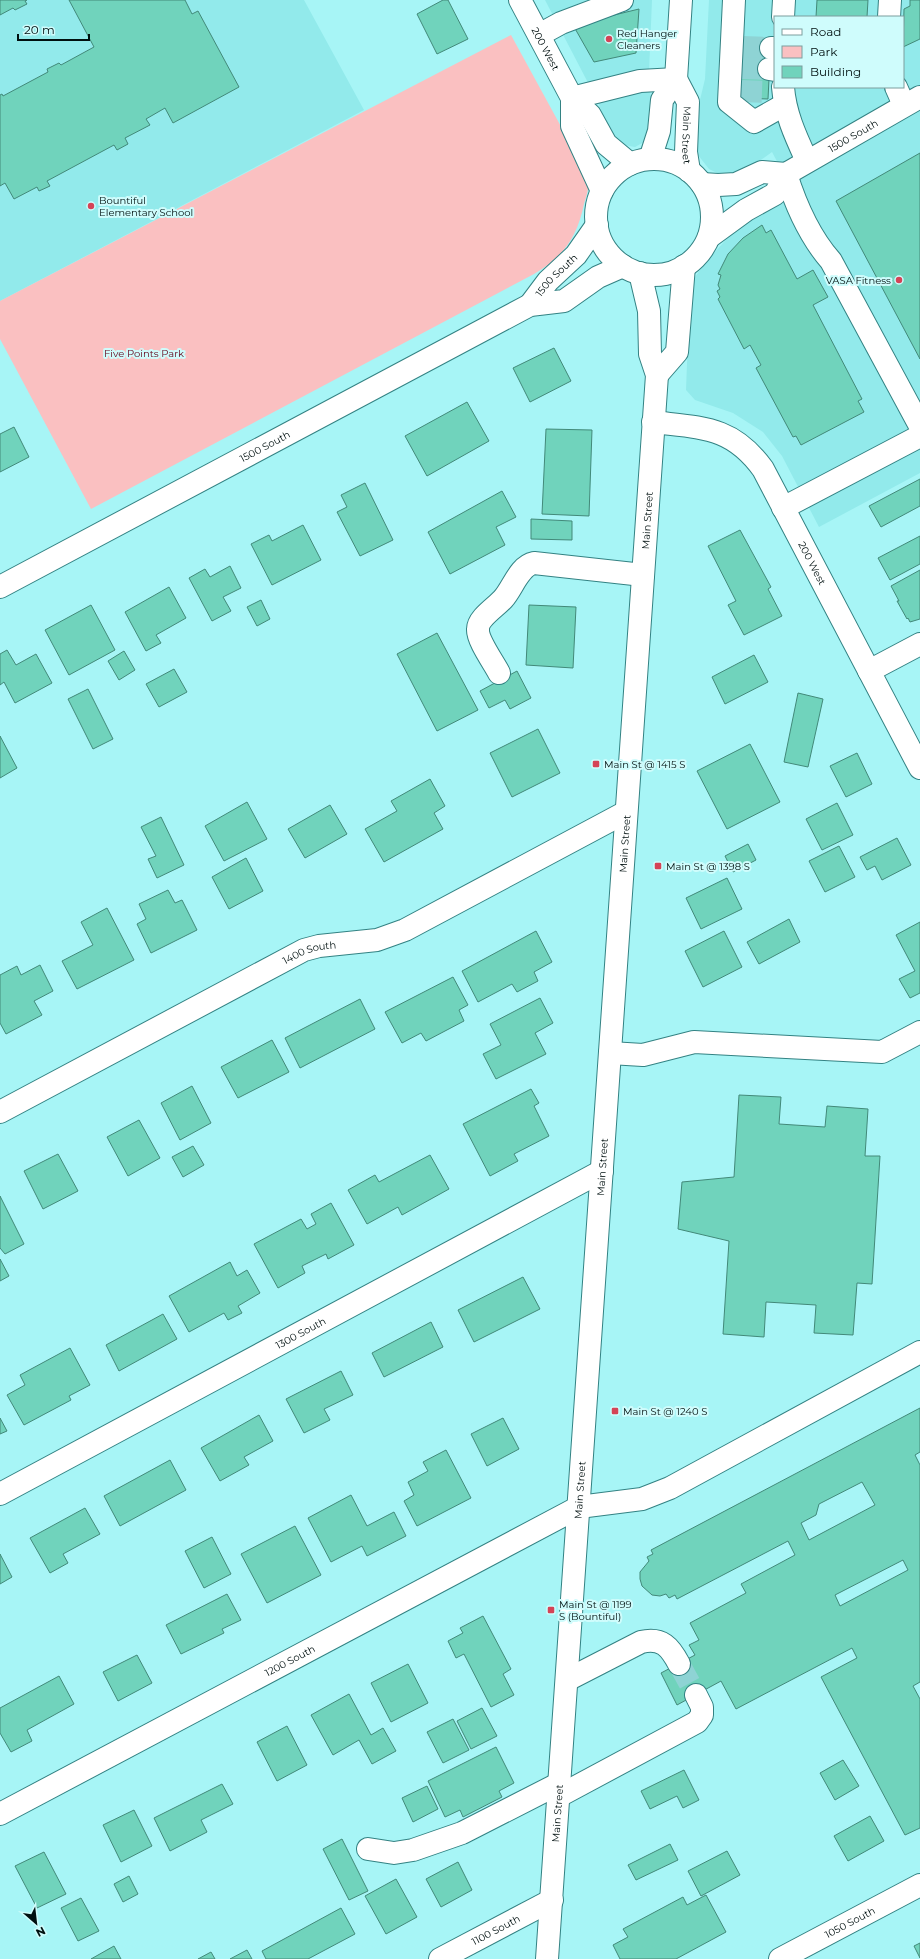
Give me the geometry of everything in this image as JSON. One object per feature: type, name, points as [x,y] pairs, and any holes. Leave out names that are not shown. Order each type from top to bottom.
[{"type":"street","points":[[539,35],[561,23],[622,0]]},
{"type":"street","points":[[640,162],[659,131],[662,100],[676,79],[680,0]]},
{"type":"street","points":[[734,0],[737,57],[735,90],[730,102],[754,122],[779,94],[807,161]]},
{"type":"street","points":[[783,16],[784,0]]},
{"type":"street","points":[[889,16],[890,0]]},
{"type":"street","name":"200 West","points":[[525,2],[539,35],[572,98],[590,114],[606,144],[640,162]]},
{"type":"street","points":[[572,98],[640,81],[676,79]]},
{"type":"street","name":"Main Street","points":[[676,79],[688,102],[686,146],[695,177]]},
{"type":"street","name":"1500 South","points":[[709,237],[746,210],[775,194],[786,174],[906,96]]},
{"type":"street","name":"200 West","points":[[572,98],[572,126],[602,191]]},
{"type":"street","points":[[695,177],[710,200],[712,219],[709,237],[695,258],[684,266],[671,272],[655,275],[632,269],[610,255],[601,241],[596,214],[602,191],[609,180],[618,171],[640,162],[664,160],[677,163],[695,177],[718,185],[736,184],[762,172],[786,174],[794,202],[818,246],[831,262],[920,426]]},
{"type":"street","name":"1500 South","points":[[530,305],[548,281],[576,255],[597,225]]},
{"type":"street","points":[[657,375],[677,352],[684,266]]},
{"type":"street","name":"Main Street","points":[[548,1959],[657,375],[650,354],[649,311],[632,269]]},
{"type":"street","name":"1500 South","points":[[0,587],[530,305],[564,301],[598,278],[632,269]]},
{"type":"street","name":"200 West","points":[[653,422],[714,430],[731,437],[752,454],[763,469],[920,768]]},
{"type":"street","points":[[783,508],[920,436]]},
{"type":"street","points":[[499,674],[479,636],[478,628],[481,621],[510,591],[523,569],[529,564],[534,563],[643,575]]},
{"type":"street","points":[[869,671],[920,644]]},
{"type":"street","name":"1400 South","points":[[0,1112],[304,950],[319,946],[377,940],[405,930],[626,812]]},
{"type":"street","points":[[610,1053],[643,1055],[694,1042],[882,1052],[920,1032]]},
{"type":"street","name":"1300 South","points":[[0,1494],[602,1171]]},
{"type":"street","points":[[579,1507],[642,1499],[670,1488],[920,1352]]},
{"type":"street","name":"1200 South","points":[[0,1814],[579,1507]]},
{"type":"street","points":[[567,1680],[641,1642],[650,1640],[668,1646],[679,1664]]},
{"type":"street","points":[[368,1849],[394,1853],[413,1850],[462,1833],[559,1790],[697,1722],[702,1715],[702,1711],[696,1695]]},
{"type":"street","name":"1050 South","points":[[780,1959],[920,1885]]},
{"type":"street","name":"1100 South","points":[[440,1959],[552,1900]]},
{"type":"shaded area","name":"Bountiful Elementary School","points":[[0,0],[304,0],[364,110],[0,301]]},
{"type":"shaded area","points":[[545,0],[652,0],[649,72],[652,119],[644,142],[635,147],[624,145],[610,131],[597,100]]},
{"type":"shaded area","points":[[709,0],[920,0],[920,473],[819,527],[782,456],[763,432],[733,413],[695,400],[686,390],[690,284],[705,263],[732,233],[753,216],[795,195],[772,152],[744,172],[727,175],[719,174],[709,169],[698,155],[696,148],[699,104],[705,79]]},
{"type":"green space","name":"Five Points Park","points":[[511,35],[582,165],[588,181],[587,194],[577,227],[573,237],[561,253],[544,268],[534,274],[91,509],[0,339],[0,301]]},
{"type":"building","points":[[0,0],[27,0],[25,1],[27,4],[15,10],[13,8],[0,15]]},
{"type":"building","points":[[69,0],[185,0],[192,14],[198,11],[239,87],[173,123],[165,108],[146,119],[150,125],[125,138],[128,144],[117,150],[114,145],[47,181],[50,186],[39,191],[37,187],[14,199],[5,183],[0,186],[0,95],[2,94],[3,96],[48,72],[47,69],[59,63],[61,65],[94,47]]},
{"type":"building","points":[[443,0],[448,0],[468,39],[437,54],[417,14]]},
{"type":"building","points":[[817,0],[868,0],[867,16],[816,16]]},
{"type":"building","points":[[910,0],[920,0],[920,39],[904,47],[904,9],[910,6]]},
{"type":"building","name":"Red Hanger Cleaners","points":[[639,9],[636,53],[594,62],[573,25]]},
{"type":"building","points":[[743,38],[771,39],[768,99],[740,98]]},
{"type":"building","name":"VASA Fitness","points":[[920,153],[920,359],[836,201]]},
{"type":"building","points":[[762,225],[766,233],[771,230],[797,279],[813,270],[828,297],[813,305],[862,399],[858,401],[864,412],[801,445],[796,436],[793,437],[756,368],[761,365],[750,345],[744,349],[718,299],[720,297],[717,291],[720,289],[718,285],[721,275],[718,274],[728,254],[743,238]]},
{"type":"building","points":[[554,348],[571,381],[530,402],[513,368]]},
{"type":"building","points":[[467,402],[489,441],[427,476],[405,436]]},
{"type":"building","points":[[14,427],[29,457],[0,472],[0,434]]},
{"type":"building","points":[[546,429],[592,430],[589,516],[542,514]]},
{"type":"building","points":[[920,479],[920,506],[881,527],[869,506]]},
{"type":"building","points":[[365,483],[393,540],[360,556],[337,512],[347,507],[341,495]]},
{"type":"building","points":[[502,491],[516,517],[496,527],[505,545],[450,574],[428,532]]},
{"type":"building","points":[[531,519],[572,521],[572,540],[531,539]]},
{"type":"building","points":[[303,525],[321,560],[272,585],[251,544],[269,535],[272,541]]},
{"type":"building","points":[[740,530],[771,587],[768,589],[782,616],[744,635],[728,605],[736,601],[708,546]]},
{"type":"building","points":[[920,536],[920,564],[890,580],[878,558]]},
{"type":"building","points":[[230,566],[241,588],[223,597],[231,611],[212,621],[189,578],[205,569],[210,577]]},
{"type":"building","points":[[920,570],[920,619],[910,622],[897,601],[899,601],[891,586]]},
{"type":"building","points":[[169,587],[186,618],[156,635],[161,643],[146,651],[125,612]]},
{"type":"building","points":[[261,600],[270,619],[257,626],[247,607]]},
{"type":"building","points":[[91,605],[115,650],[69,675],[45,630]]},
{"type":"building","points":[[529,605],[576,607],[573,668],[526,665]]},
{"type":"building","points":[[437,633],[478,710],[437,731],[397,654]]},
{"type":"building","points":[[7,650],[16,665],[36,654],[52,683],[15,703],[4,682],[0,685],[0,654]]},
{"type":"building","points":[[124,651],[135,670],[119,680],[108,661]]},
{"type":"building","points":[[754,655],[768,682],[725,704],[712,677]]},
{"type":"building","points":[[174,669],[187,692],[159,707],[146,684]]},
{"type":"building","points":[[517,671],[531,698],[510,709],[505,700],[489,708],[480,691]]},
{"type":"building","points":[[88,689],[113,739],[93,749],[68,699]]},
{"type":"building","points":[[798,693],[823,699],[808,767],[784,762]]},
{"type":"building","points":[[538,729],[560,773],[512,797],[490,753]]},
{"type":"building","points":[[0,736],[17,768],[0,778]]},
{"type":"building","points":[[750,744],[780,802],[727,829],[697,771]]},
{"type":"building","points":[[857,753],[872,784],[846,797],[830,766]]},
{"type":"building","points":[[430,779],[445,806],[434,813],[443,829],[384,862],[365,829],[397,811],[391,801]]},
{"type":"building","points":[[247,802],[267,839],[224,861],[205,826]]},
{"type":"building","points":[[837,803],[853,835],[822,850],[806,819]]},
{"type":"building","points":[[330,805],[347,834],[305,858],[288,829]]},
{"type":"building","points":[[161,817],[184,865],[157,878],[148,859],[156,856],[141,827]]},
{"type":"building","points":[[897,838],[911,865],[882,880],[875,866],[867,870],[860,857]]},
{"type":"building","points":[[748,844],[756,860],[733,872],[725,856]]},
{"type":"building","points":[[839,846],[855,877],[825,892],[809,861]]},
{"type":"building","points":[[246,858],[263,891],[229,909],[212,877]]},
{"type":"building","points":[[727,878],[742,909],[701,929],[686,898]]},
{"type":"building","points":[[168,890],[175,903],[182,900],[197,930],[151,953],[137,924],[146,919],[139,904]]},
{"type":"building","points":[[107,908],[134,960],[77,989],[62,961],[93,945],[81,922]]},
{"type":"building","points":[[789,919],[800,942],[759,964],[747,942]]},
{"type":"building","points":[[920,922],[920,993],[910,998],[899,979],[915,971],[896,935]]},
{"type":"building","points":[[536,931],[552,962],[534,972],[538,981],[517,992],[512,984],[478,1002],[462,971]]},
{"type":"building","points":[[724,931],[742,967],[703,987],[685,951]]},
{"type":"building","points":[[40,965],[53,991],[34,1001],[42,1015],[6,1034],[0,1023],[0,975],[17,966],[21,975]]},
{"type":"building","points":[[453,977],[468,1005],[459,1010],[464,1021],[426,1041],[421,1033],[402,1043],[385,1012]]},
{"type":"building","points":[[540,998],[553,1023],[535,1033],[546,1054],[496,1079],[483,1054],[501,1045],[490,1024]]},
{"type":"building","points":[[360,999],[375,1029],[300,1068],[285,1038]]},
{"type":"building","points":[[272,1040],[289,1072],[238,1098],[221,1067]]},
{"type":"building","points":[[192,1086],[211,1123],[180,1140],[161,1103]]},
{"type":"building","points":[[531,1089],[539,1103],[534,1106],[549,1136],[514,1154],[518,1161],[490,1176],[463,1124]]},
{"type":"building","points":[[739,1095],[781,1097],[779,1124],[825,1127],[827,1106],[868,1109],[865,1156],[880,1156],[872,1284],[857,1283],[853,1335],[814,1333],[816,1305],[766,1302],[764,1337],[723,1334],[729,1241],[678,1229],[682,1182],[734,1177]]},
{"type":"building","points":[[139,1120],[160,1158],[128,1176],[107,1137]]},
{"type":"building","points":[[193,1146],[204,1165],[183,1177],[172,1157]]},
{"type":"building","points":[[58,1154],[78,1191],[43,1209],[24,1171]]},
{"type":"building","points":[[430,1155],[449,1189],[402,1215],[398,1207],[367,1224],[348,1190],[375,1175],[379,1182]]},
{"type":"building","points":[[0,1196],[24,1244],[5,1254],[0,1248]]},
{"type":"building","points":[[331,1203],[354,1245],[328,1259],[326,1254],[302,1266],[305,1273],[278,1288],[254,1244],[301,1219],[307,1229],[316,1224],[311,1214]]},
{"type":"building","points":[[0,1259],[9,1276],[0,1281]]},
{"type":"building","points":[[230,1262],[237,1276],[247,1270],[260,1293],[238,1306],[242,1313],[228,1320],[224,1313],[189,1332],[169,1296]]},
{"type":"building","points":[[523,1277],[540,1309],[474,1342],[458,1310]]},
{"type":"building","points":[[163,1314],[177,1339],[119,1371],[106,1345]]},
{"type":"building","points":[[431,1322],[443,1347],[384,1377],[372,1353]]},
{"type":"building","points":[[70,1348],[90,1385],[69,1396],[71,1400],[24,1425],[7,1395],[25,1385],[20,1375]]},
{"type":"building","points":[[341,1371],[353,1395],[324,1409],[330,1420],[304,1433],[286,1399]]},
{"type":"building","points":[[920,1408],[920,1452],[915,1455],[920,1465],[920,1682],[913,1686],[920,1699],[920,1828],[905,1835],[821,1677],[857,1658],[852,1648],[736,1709],[721,1681],[677,1705],[661,1673],[695,1655],[689,1645],[699,1640],[690,1623],[746,1593],[741,1584],[795,1555],[788,1541],[677,1599],[675,1595],[669,1598],[666,1594],[660,1596],[652,1595],[642,1586],[640,1572],[649,1561],[647,1557],[653,1554],[651,1550]],"holes":[[[862,1482],[875,1505],[809,1540],[801,1523],[816,1515],[819,1504]],[[903,1560],[908,1570],[840,1606],[835,1595]]]},
{"type":"building","points":[[259,1415],[273,1441],[244,1457],[249,1465],[220,1481],[201,1448]]},
{"type":"building","points":[[0,1418],[7,1431],[0,1434]]},
{"type":"building","points":[[503,1418],[519,1449],[487,1466],[471,1434]]},
{"type":"building","points":[[446,1450],[471,1498],[417,1526],[404,1501],[414,1495],[408,1482],[428,1471],[423,1462]]},
{"type":"building","points":[[170,1460],[186,1490],[120,1526],[104,1496]]},
{"type":"building","points":[[351,1495],[367,1526],[394,1512],[406,1536],[367,1556],[362,1546],[331,1562],[308,1518]]},
{"type":"building","points":[[85,1508],[100,1534],[63,1554],[68,1563],[50,1573],[30,1538]]},
{"type":"building","points":[[295,1526],[321,1575],[267,1603],[241,1554]]},
{"type":"building","points":[[212,1537],[231,1574],[204,1588],[185,1551]]},
{"type":"building","points":[[0,1554],[12,1577],[0,1584]]},
{"type":"building","points":[[227,1594],[241,1620],[222,1629],[224,1633],[181,1654],[166,1625]]},
{"type":"building","points":[[483,1616],[511,1669],[503,1674],[514,1695],[491,1707],[464,1654],[456,1658],[448,1641],[463,1633],[460,1628]]},
{"type":"building","points":[[137,1655],[152,1683],[118,1701],[103,1672]]},
{"type":"building","points":[[408,1664],[428,1703],[391,1722],[371,1683]]},
{"type":"building","points":[[59,1676],[74,1704],[27,1730],[32,1741],[11,1752],[0,1733],[0,1708]]},
{"type":"building","points":[[349,1694],[371,1735],[383,1728],[396,1751],[372,1764],[359,1740],[333,1755],[311,1715]]},
{"type":"building","points":[[482,1708],[497,1736],[471,1749],[457,1721]]},
{"type":"building","points":[[453,1719],[469,1750],[443,1763],[427,1732]]},
{"type":"building","points":[[287,1726],[307,1765],[277,1781],[257,1742]]},
{"type":"building","points":[[496,1747],[514,1783],[499,1791],[502,1797],[463,1817],[460,1810],[445,1817],[428,1781]]},
{"type":"building","points":[[843,1760],[859,1786],[835,1800],[820,1773]]},
{"type":"building","points":[[684,1770],[699,1800],[683,1808],[677,1796],[650,1809],[641,1791]]},
{"type":"building","points":[[222,1784],[233,1804],[201,1820],[207,1832],[170,1851],[154,1818]]},
{"type":"building","points":[[427,1786],[438,1809],[413,1822],[402,1798]]},
{"type":"building","points":[[134,1810],[152,1846],[121,1862],[103,1825]]},
{"type":"building","points":[[870,1816],[884,1841],[848,1861],[834,1836]]},
{"type":"building","points":[[342,1839],[368,1891],[349,1900],[323,1849]]},
{"type":"building","points":[[670,1844],[678,1860],[636,1880],[628,1865]]},
{"type":"building","points":[[727,1851],[740,1875],[701,1896],[688,1871]]},
{"type":"building","points":[[44,1852],[66,1894],[37,1908],[15,1866]]},
{"type":"building","points":[[458,1862],[472,1890],[441,1907],[426,1879]]},
{"type":"building","points":[[129,1876],[138,1894],[123,1902],[114,1884]]},
{"type":"building","points":[[396,1879],[417,1917],[386,1934],[365,1896]]},
{"type":"building","points":[[706,1895],[726,1932],[676,1959],[620,1959],[613,1945],[628,1937],[623,1929],[683,1897],[687,1905]]},
{"type":"building","points":[[81,1898],[99,1931],[78,1941],[61,1908]]},
{"type":"building","points":[[341,1908],[355,1934],[308,1959],[266,1959],[262,1951]]},
{"type":"building","points":[[920,1943],[920,1958],[914,1946]]},
{"type":"building","points":[[114,1946],[121,1959],[91,1959]]},
{"type":"building","points":[[247,1950],[252,1959],[230,1959]]},
{"type":"building","points":[[211,1952],[215,1959],[198,1959]]},
{"type":"tunnel","points":[[742,47],[771,48]]},
{"type":"tunnel","points":[[741,68],[769,69]]},
{"type":"tunnel","points":[[740,91],[768,92]]},
{"type":"tunnel","points":[[679,1664],[696,1695]]},
{"type":"place","name":"Red Hanger Cleaners","points":[[609,39]]},
{"type":"place","name":"Bountiful Elementary School","points":[[91,206]]},
{"type":"place","name":"VASA Fitness","points":[[899,280]]},
{"type":"place","name":"Main St @ 1415 S","points":[[596,764]]},
{"type":"place","name":"Main St @ 1398 S","points":[[658,866]]},
{"type":"place","name":"Main St @ 1240 S","points":[[615,1411]]},
{"type":"place","name":"Main St @ 1199 S (Bountiful)","points":[[551,1610]]}]
